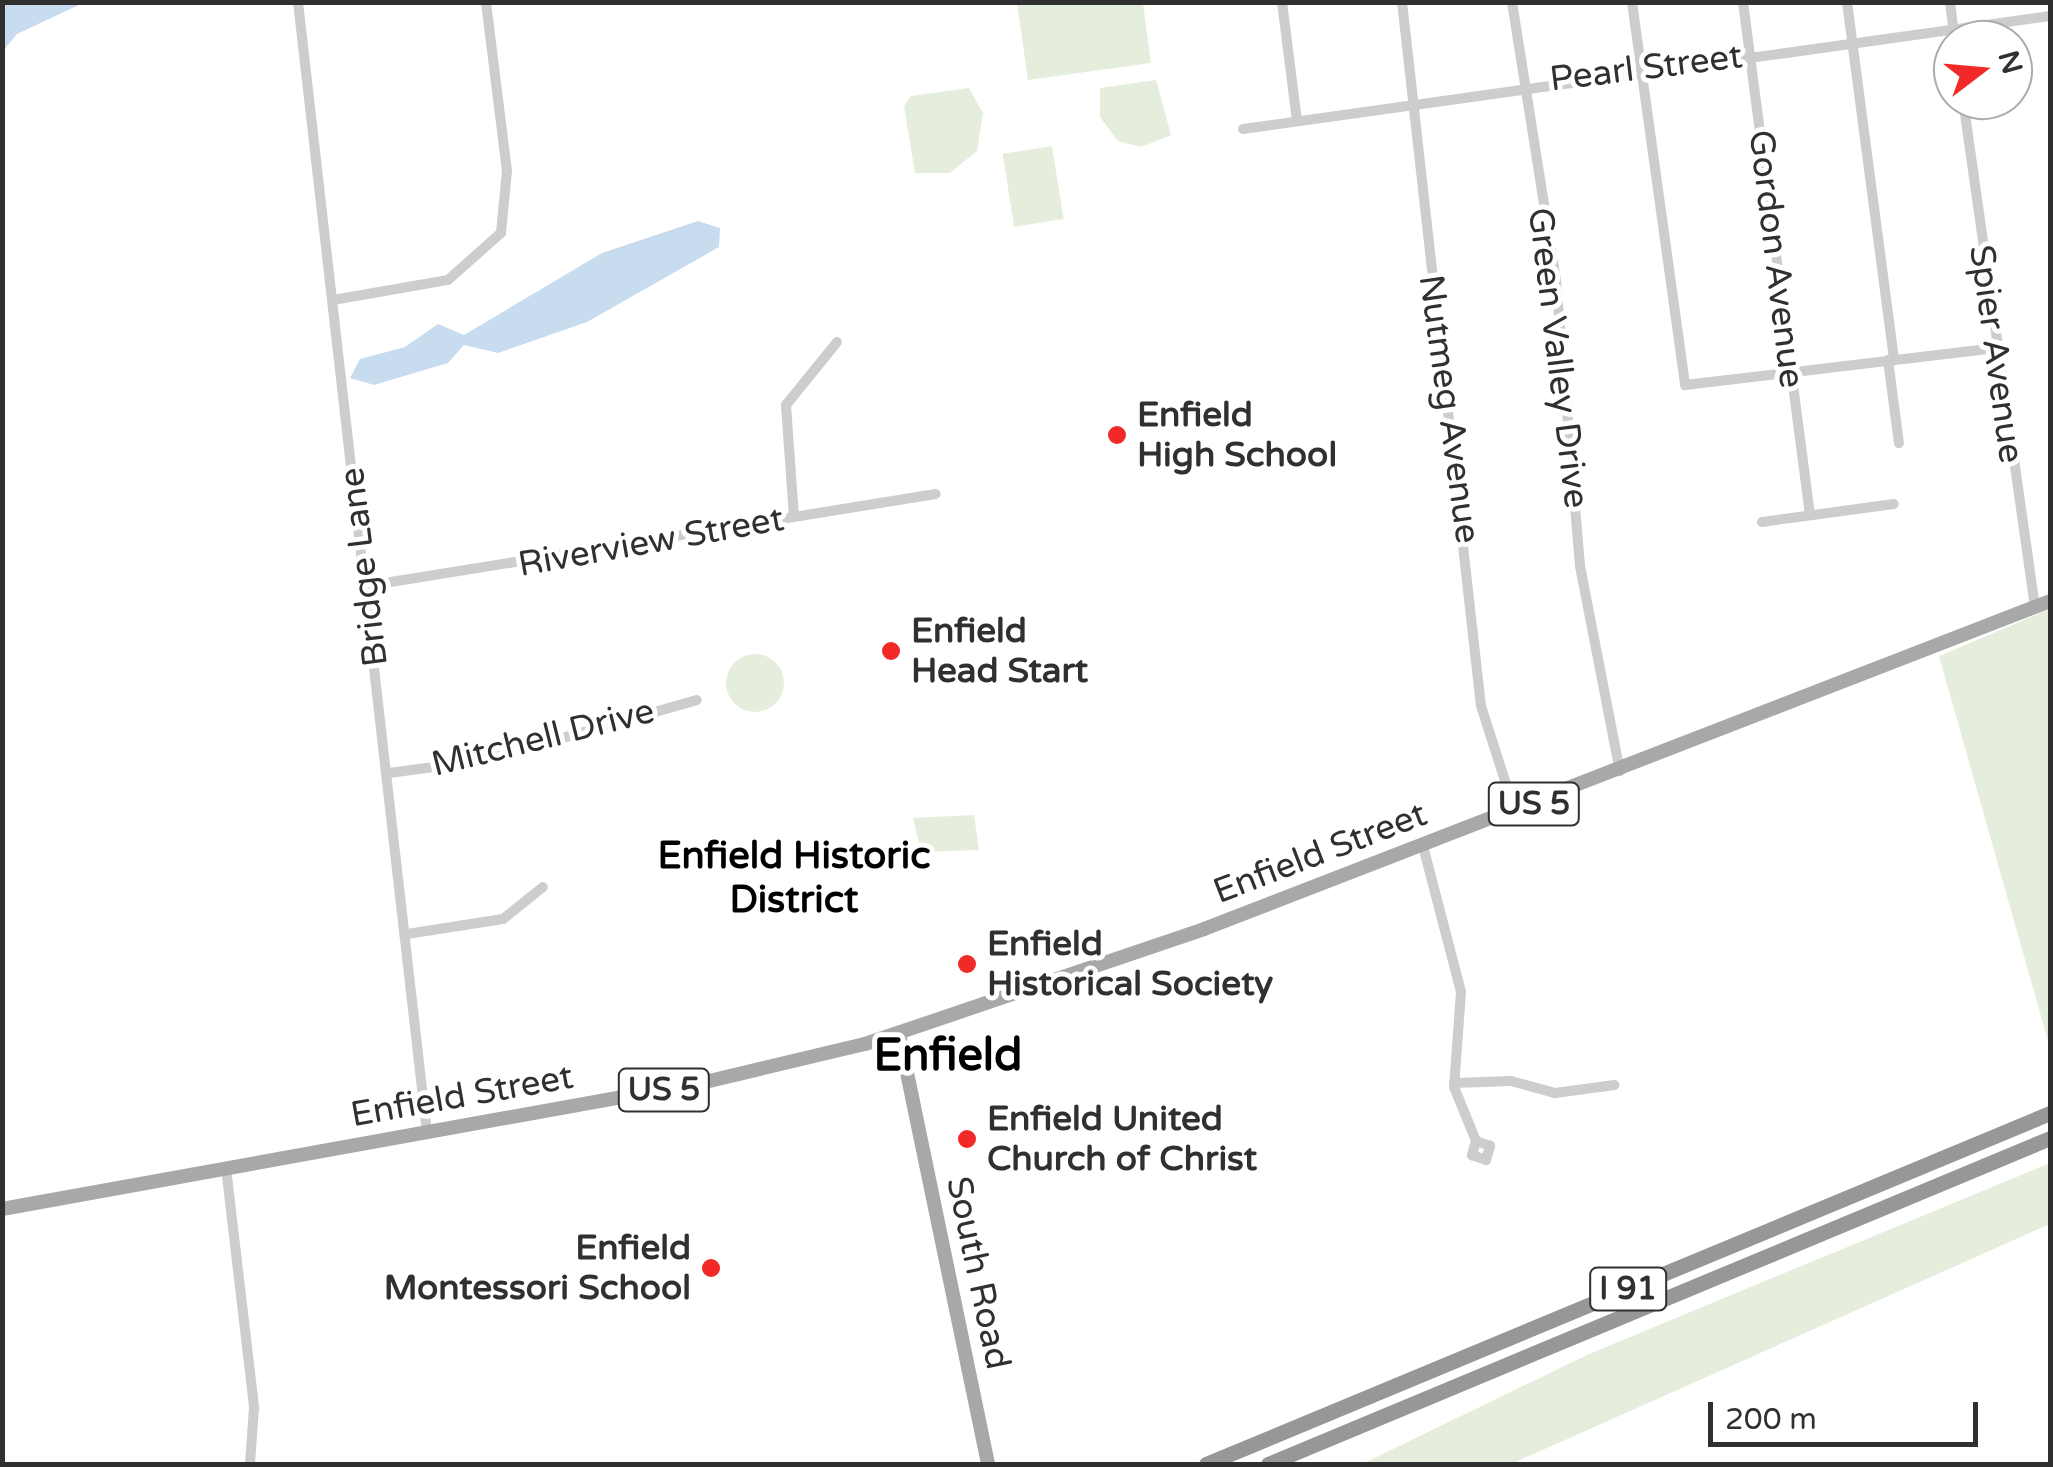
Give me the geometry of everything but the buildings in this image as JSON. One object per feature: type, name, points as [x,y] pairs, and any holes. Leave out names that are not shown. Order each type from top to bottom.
[{"type":"highway","name":"I 91","points":[[1206,1464],[2050,1113]]},
{"type":"highway","name":"I 91","points":[[1268,1464],[2050,1138]]},
{"type":"main road","name":"Enfield Street","points":[[2,1209],[705,1082],[898,1034],[1515,812],[2050,601]]},
{"type":"main road","name":"South Road","points":[[898,1034],[988,1464]]},
{"type":"street","name":"Bridge Lane","points":[[298,2],[427,1132]]},
{"type":"street","points":[[333,300],[428,288],[501,233],[507,170],[486,2]]},
{"type":"street","points":[[1282,2],[1298,120]]},
{"type":"street","name":"Nutmeg Avenue","points":[[1402,2],[1481,706],[1515,812]]},
{"type":"street","name":"Green Valley Drive","points":[[1512,2],[1530,83],[1560,389],[1579,487],[1580,566],[1620,771]]},
{"type":"street","points":[[1632,2],[1686,385],[1994,348]]},
{"type":"street","name":"Gordon Avenue","points":[[1743,2],[1810,515]]},
{"type":"street","points":[[1847,2],[1900,444]]},
{"type":"street","name":"Pearl Street","points":[[1243,129],[1640,68],[1852,42],[1933,36]]},
{"type":"street","name":"Spier Avenue","points":[[1966,120],[1994,348],[2035,607]]},
{"type":"street","points":[[794,517],[786,406],[837,342]]},
{"type":"street","name":"Riverview Street","points":[[366,586],[936,494]]},
{"type":"street","points":[[1762,522],[1894,504]]},
{"type":"street","name":"Mitchell Drive","points":[[388,773],[485,760],[698,700]]},
{"type":"street","points":[[1423,846],[1461,992],[1454,1083],[1476,1141]]},
{"type":"street","points":[[407,934],[504,919],[543,887]]},
{"type":"street","points":[[1454,1083],[1511,1081],[1556,1094],[1614,1085]]},
{"type":"street","points":[[226,1168],[254,1408],[250,1464]]},
{"type":"green space","points":[[1017,3],[1143,3],[1151,63],[1028,80]]},
{"type":"green space","points":[[1156,80],[1171,135],[1141,147],[1118,141],[1100,117],[1100,88]]},
{"type":"green space","points":[[969,88],[983,113],[977,151],[950,173],[915,173],[904,106],[911,96]]},
{"type":"green space","points":[[1052,146],[1064,219],[1014,227],[1003,154]]},
{"type":"green space","points":[[2050,609],[2050,1048],[1939,656]]},
{"type":"green space","points":[[755,654],[775,663],[784,683],[775,703],[755,712],[735,703],[726,683],[735,663]]},
{"type":"green space","points":[[974,815],[979,850],[921,852],[913,818]]},
{"type":"green space","points":[[2050,1163],[2050,1224],[1511,1464],[1362,1464],[1589,1354]]},
{"type":"water","points":[[3,2],[83,3],[17,34],[3,51]]},
{"type":"water","points":[[698,221],[720,228],[719,247],[587,322],[498,353],[464,345],[448,363],[374,385],[350,378],[360,359],[405,347],[438,324],[464,335],[602,253]]},
{"type":"place","name":"Enfield High School","points":[[1117,435]]},
{"type":"place","name":"Enfield Head Start","points":[[891,651]]},
{"type":"place","name":"Enfield Historical Society","points":[[967,964]]},
{"type":"place","name":"Enfield United Church of Christ","points":[[967,1139]]},
{"type":"place","name":"Enfield Montessori School","points":[[711,1268]]},
{"type":"district","name":"Enfield Historic District","points":[[794,879]]},
{"type":"district","name":"Enfield","points":[[948,1057]]}]
